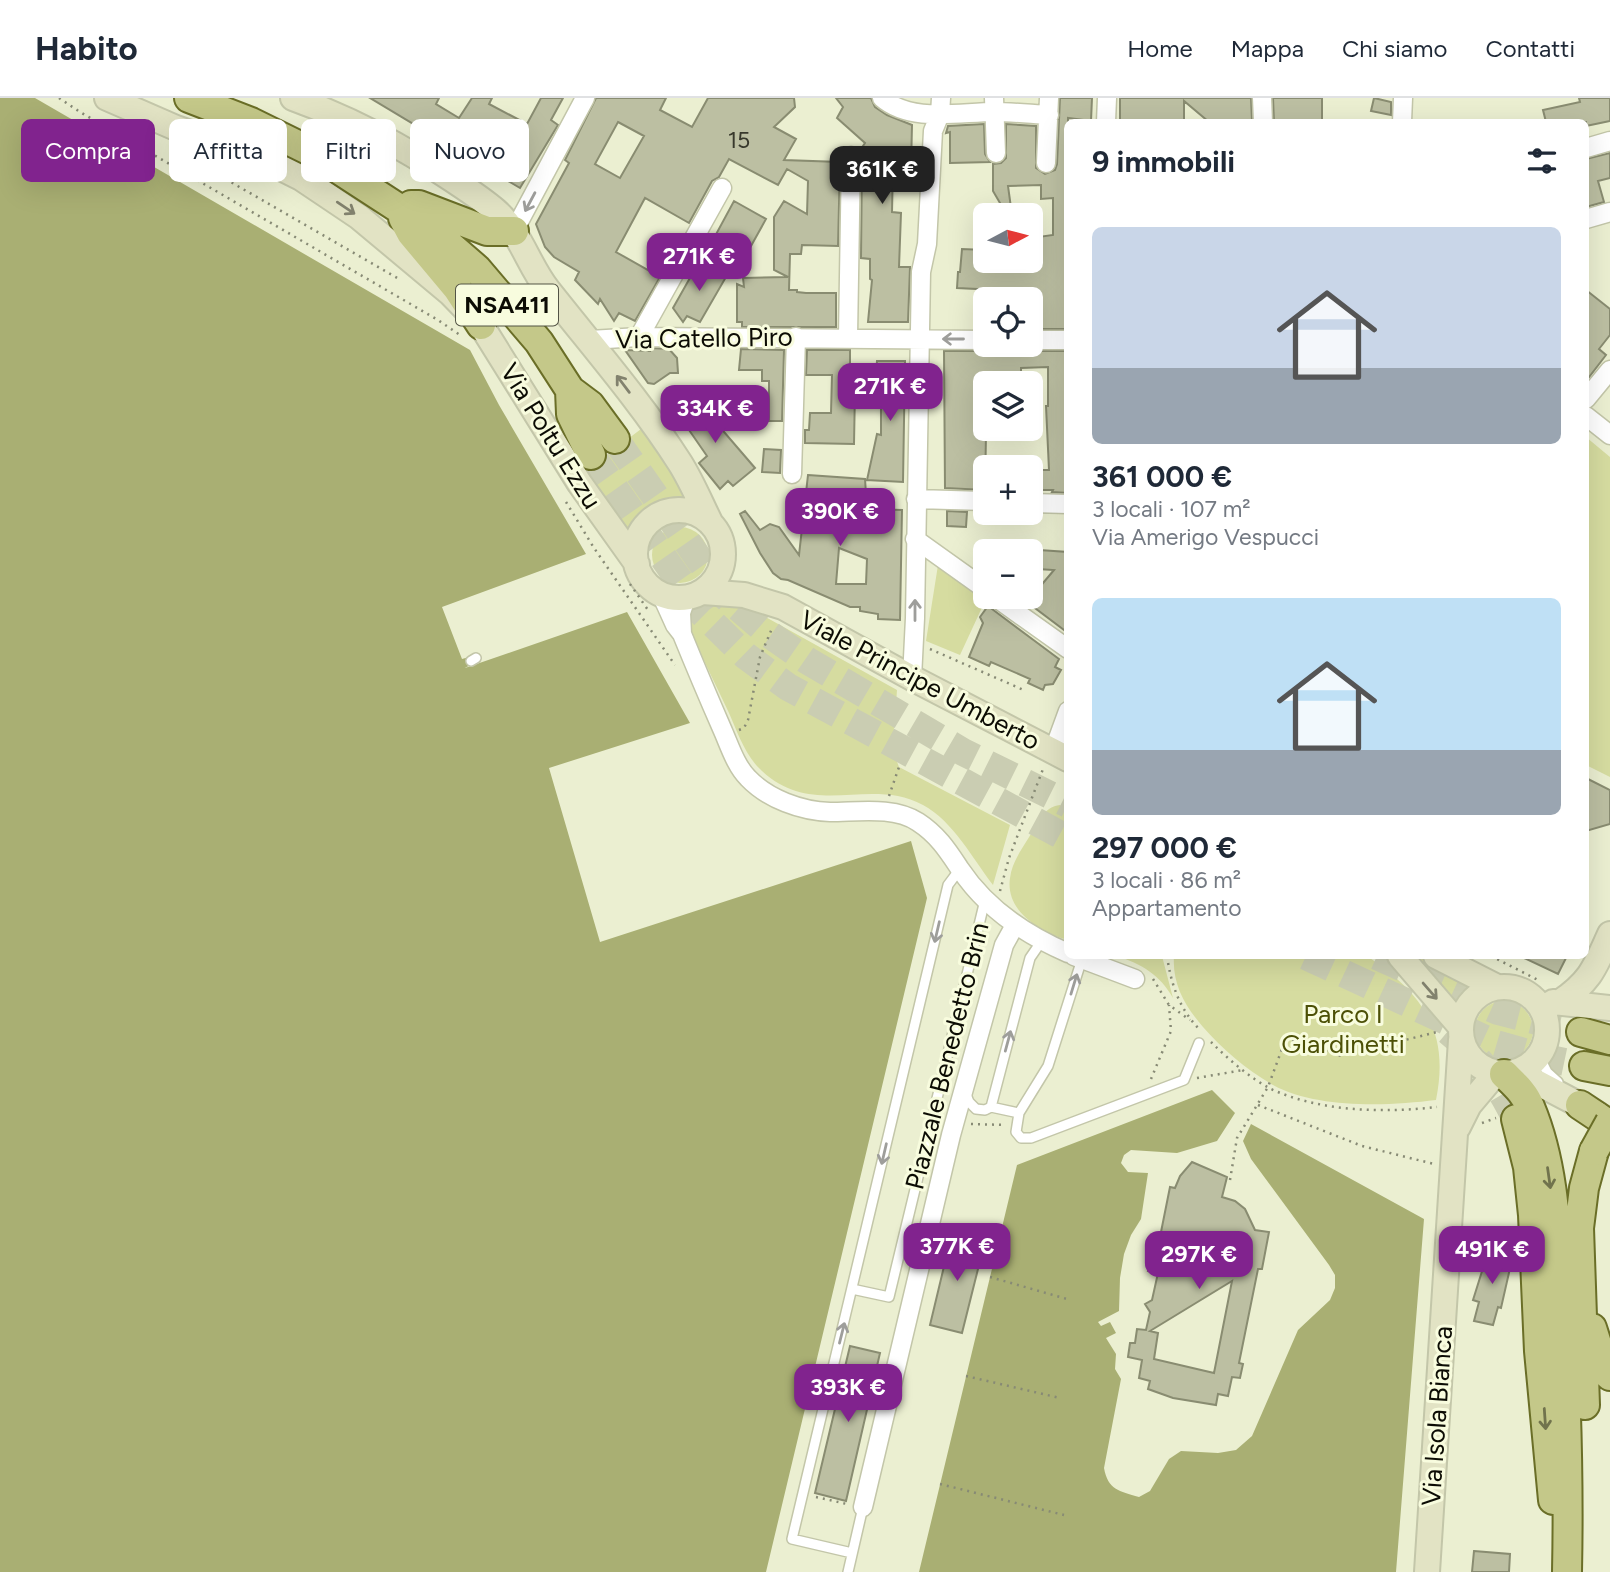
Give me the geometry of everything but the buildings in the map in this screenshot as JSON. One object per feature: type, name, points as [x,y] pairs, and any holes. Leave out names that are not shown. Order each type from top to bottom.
[{"type":"main road","points":[[189,98],[251,122],[297,144],[394,204],[411,233],[457,288],[472,331]]},
{"type":"main road","points":[[394,204],[419,205],[487,231],[514,231]]},
{"type":"main road","name":"NSA411","points":[[394,204],[432,230],[477,269],[539,342],[570,390],[590,405],[615,439]]},
{"type":"main road","name":"NSA411","points":[[570,390],[571,414],[591,455]]},
{"type":"main road","points":[[1607,1016],[1581,1032],[1610,1040]]},
{"type":"main road","points":[[1506,1073],[1530,1104],[1545,1148],[1556,1226],[1566,1381],[1568,1496],[1564,1572]]},
{"type":"main road","points":[[1584,1564],[1585,1397],[1579,1228],[1584,1188],[1601,1115]]},
{"type":"main road","points":[[1516,1119],[1528,1167],[1533,1214],[1547,1453],[1564,1572]]},
{"type":"main road","points":[[1579,1228],[1593,1329],[1606,1372],[1610,1376]]},
{"type":"street","name":"Via Poltu Ezzu","points":[[107,98],[176,128],[259,157],[301,178],[359,217],[450,293],[472,331],[574,475],[633,574]]},
{"type":"street","points":[[293,98],[346,118],[420,158],[474,193],[514,231],[546,288],[590,340],[682,465],[718,534],[723,548],[719,574],[694,595],[681,613],[682,634]]},
{"type":"street","points":[[514,231],[585,98]]},
{"type":"street","points":[[1106,119],[1107,98]]},
{"type":"street","points":[[1262,98],[1263,119]]},
{"type":"street","points":[[1402,119],[1403,98]]},
{"type":"street","points":[[893,101],[922,114],[941,106],[995,105],[1049,112],[1064,121]]},
{"type":"street","points":[[995,105],[996,153]]},
{"type":"street","points":[[913,668],[921,272],[927,244],[933,131],[941,106]]},
{"type":"street","points":[[1046,163],[1049,112]]},
{"type":"street","points":[[1589,147],[1610,141]]},
{"type":"street","points":[[848,337],[851,156]]},
{"type":"street","points":[[639,337],[722,188]]},
{"type":"street","points":[[1589,218],[1610,212]]},
{"type":"street","name":"Via Catello Piro","points":[[590,340],[639,337],[973,340]]},
{"type":"street","points":[[792,474],[796,337]]},
{"type":"street","points":[[1043,340],[1064,340]]},
{"type":"street","points":[[1589,395],[1610,370]]},
{"type":"street","points":[[1589,418],[1610,435]]},
{"type":"street","points":[[916,499],[973,501]]},
{"type":"street","points":[[1043,503],[1064,504]]},
{"type":"street","points":[[711,524],[699,515],[688,512],[674,511],[659,515],[647,525],[639,537],[633,574],[646,583],[657,605],[682,634],[725,736],[747,778],[777,799],[821,812],[887,813],[916,821],[934,834],[951,853],[960,869],[990,904],[1041,942],[1064,952]]},
{"type":"street","points":[[915,539],[973,580]]},
{"type":"street","name":"Viale Principe Umberto","points":[[723,548],[735,573],[774,612]]},
{"type":"street","name":"Viale Principe Umberto","points":[[694,595],[744,594],[774,612],[913,668],[1055,759]]},
{"type":"street","points":[[657,605],[694,595]]},
{"type":"street","points":[[1012,609],[1064,646]]},
{"type":"street","points":[[1055,759],[1064,726]]},
{"type":"street","name":"Piazzale Benedetto Brin","points":[[863,1507],[951,1135],[1004,945],[1015,925]]},
{"type":"street","points":[[1560,1002],[1577,991],[1592,974],[1610,934]]},
{"type":"street","points":[[1084,959],[1143,977]]},
{"type":"street","points":[[1402,959],[1474,1062],[1506,1073],[1601,1115]]},
{"type":"street","points":[[1442,959],[1497,987]]},
{"type":"street","points":[[1592,974],[1593,993],[1607,1016]]},
{"type":"street","points":[[1454,1032],[1472,1000],[1497,987],[1511,987],[1524,992],[1536,990],[1560,1002],[1607,1016]]},
{"type":"street","points":[[1506,1073],[1530,1066],[1544,1047],[1547,1027],[1536,990]]},
{"type":"street","name":"Via Isola Bianca","points":[[1427,1572],[1455,1134],[1454,1032]]},
{"type":"street","name":"Via Isola Bianca","points":[[1455,1134],[1469,1105],[1506,1073]]},
{"type":"lane","name":"Piazzale Benedetto Brin","points":[[852,1553],[792,1539],[948,885],[960,869]]},
{"type":"lane","name":"Piazzale Benedetto Brin","points":[[852,1289],[889,1297],[990,904]]},
{"type":"lane","points":[[991,1107],[1030,958],[1041,942]]},
{"type":"lane","points":[[1073,959],[1048,1066],[1019,1113],[1016,1132],[1021,1138],[1031,1138],[1184,1080],[1204,1040]]},
{"type":"lane","points":[[1539,1056],[1553,1079],[1601,1115]]},
{"type":"lane","points":[[964,1090],[976,1109],[985,1110],[991,1107],[1019,1113]]},
{"type":"lane","points":[[848,1572],[863,1507]]},
{"type":"path","points":[[59,98],[427,314],[472,331]]},
{"type":"path","points":[[230,182],[409,285]]},
{"type":"path","points":[[562,496],[594,548],[680,672]]},
{"type":"path","points":[[633,574],[657,605]]},
{"type":"path","points":[[725,736],[744,728],[748,720],[762,648],[774,612]]},
{"type":"path","points":[[913,668],[926,647],[1026,691]]},
{"type":"path","points":[[990,904],[1055,759]]},
{"type":"path","points":[[887,813],[887,802],[894,789],[899,767]]},
{"type":"path","points":[[1168,959],[1174,991],[1200,1030]]},
{"type":"path","points":[[1496,959],[1536,990]]},
{"type":"path","points":[[1143,977],[1169,1005],[1193,1022]]},
{"type":"path","points":[[1144,1095],[1171,1031],[1169,1005]]},
{"type":"path","points":[[1230,1180],[1237,1138],[1268,1087],[1286,1038],[1341,1056],[1454,1032]]},
{"type":"path","points":[[1204,1040],[1268,1087],[1313,1102],[1342,1107],[1398,1110],[1444,1106]]},
{"type":"path","points":[[1184,1080],[1244,1070]]},
{"type":"path","points":[[1257,1105],[1362,1146],[1440,1166]]},
{"type":"path","points":[[964,1126],[1003,1124],[1013,1131]]},
{"type":"path","points":[[990,1277],[1067,1298]]},
{"type":"path","points":[[966,1376],[1060,1398]]},
{"type":"path","points":[[940,1484],[1064,1515]]},
{"type":"path","points":[[803,1494],[863,1507]]},
{"type":"green space","points":[[641,429],[688,497],[654,508],[628,534],[586,471]]},
{"type":"green space","points":[[1589,440],[1610,457],[1610,777],[1589,766]]},
{"type":"green space","points":[[674,527],[686,527],[696,531],[704,539],[708,555],[704,571],[696,579],[686,583],[674,583],[664,579],[656,571],[652,561],[652,549],[656,539],[664,531]]},
{"type":"green space","points":[[938,565],[973,592],[973,609],[981,609],[960,655],[926,641]]},
{"type":"green space","points":[[719,599],[764,603],[760,614],[897,690],[894,748],[899,767],[1010,825],[993,885],[953,830],[923,805],[903,797],[882,794],[820,795],[800,792],[780,784],[760,769],[742,743],[690,630],[691,613],[704,604]]},
{"type":"green space","points":[[1054,806],[1064,807],[1064,939],[1046,932],[1027,918],[1019,910],[1010,890],[1015,860],[1042,815]]},
{"type":"green space","points":[[1124,959],[1163,959],[1173,998],[1150,971]]},
{"type":"green space","name":"Parco I Giardinetti","points":[[1174,959],[1371,959],[1403,985],[1428,1016],[1439,1054],[1436,1100],[1396,1104],[1331,1102],[1291,1093],[1273,1085],[1235,1059],[1197,1019],[1185,1003]]},
{"type":"green space","points":[[1410,959],[1432,959],[1474,981],[1455,998],[1451,1008]]},
{"type":"green space","points":[[1504,1001],[1520,1006],[1528,1014],[1533,1030],[1528,1046],[1520,1054],[1504,1059],[1488,1054],[1480,1046],[1475,1030],[1480,1014],[1488,1006]]},
{"type":"shaded area","points":[[0,98],[35,98],[71,119],[21,119],[21,182],[155,182],[155,168],[169,176],[169,182],[180,182],[470,350],[586,554],[442,607],[462,659],[469,657],[472,664],[465,668],[627,612],[690,723],[549,768],[600,942],[911,841],[927,898],[766,1572],[0,1572]]},
{"type":"shaded area","points":[[1212,1090],[1235,1113],[1217,1141],[1177,1153],[1131,1150],[1124,1155],[1121,1163],[1128,1172],[1148,1173],[1141,1219],[1124,1254],[1119,1311],[1098,1322],[1101,1326],[1110,1322],[1116,1333],[1106,1338],[1116,1354],[1115,1369],[1121,1379],[1104,1468],[1108,1481],[1116,1488],[1139,1497],[1150,1491],[1169,1459],[1181,1451],[1218,1453],[1236,1450],[1252,1436],[1298,1330],[1330,1300],[1335,1288],[1335,1275],[1329,1265],[1251,1159],[1243,1141],[1251,1124],[1424,1219],[1396,1572],[919,1572],[1017,1165]]},
{"type":"tunnel","points":[[615,439],[725,596],[769,634],[808,661],[963,752],[1064,802]]},
{"type":"tunnel","points":[[591,455],[703,614],[746,656],[788,687],[1064,837]]},
{"type":"tunnel","points":[[1312,959],[1496,1044],[1584,1066]]},
{"type":"tunnel","points":[[1384,959],[1498,1011],[1581,1032]]},
{"type":"tunnel","points":[[1448,1031],[1487,1071],[1516,1119]]}]
